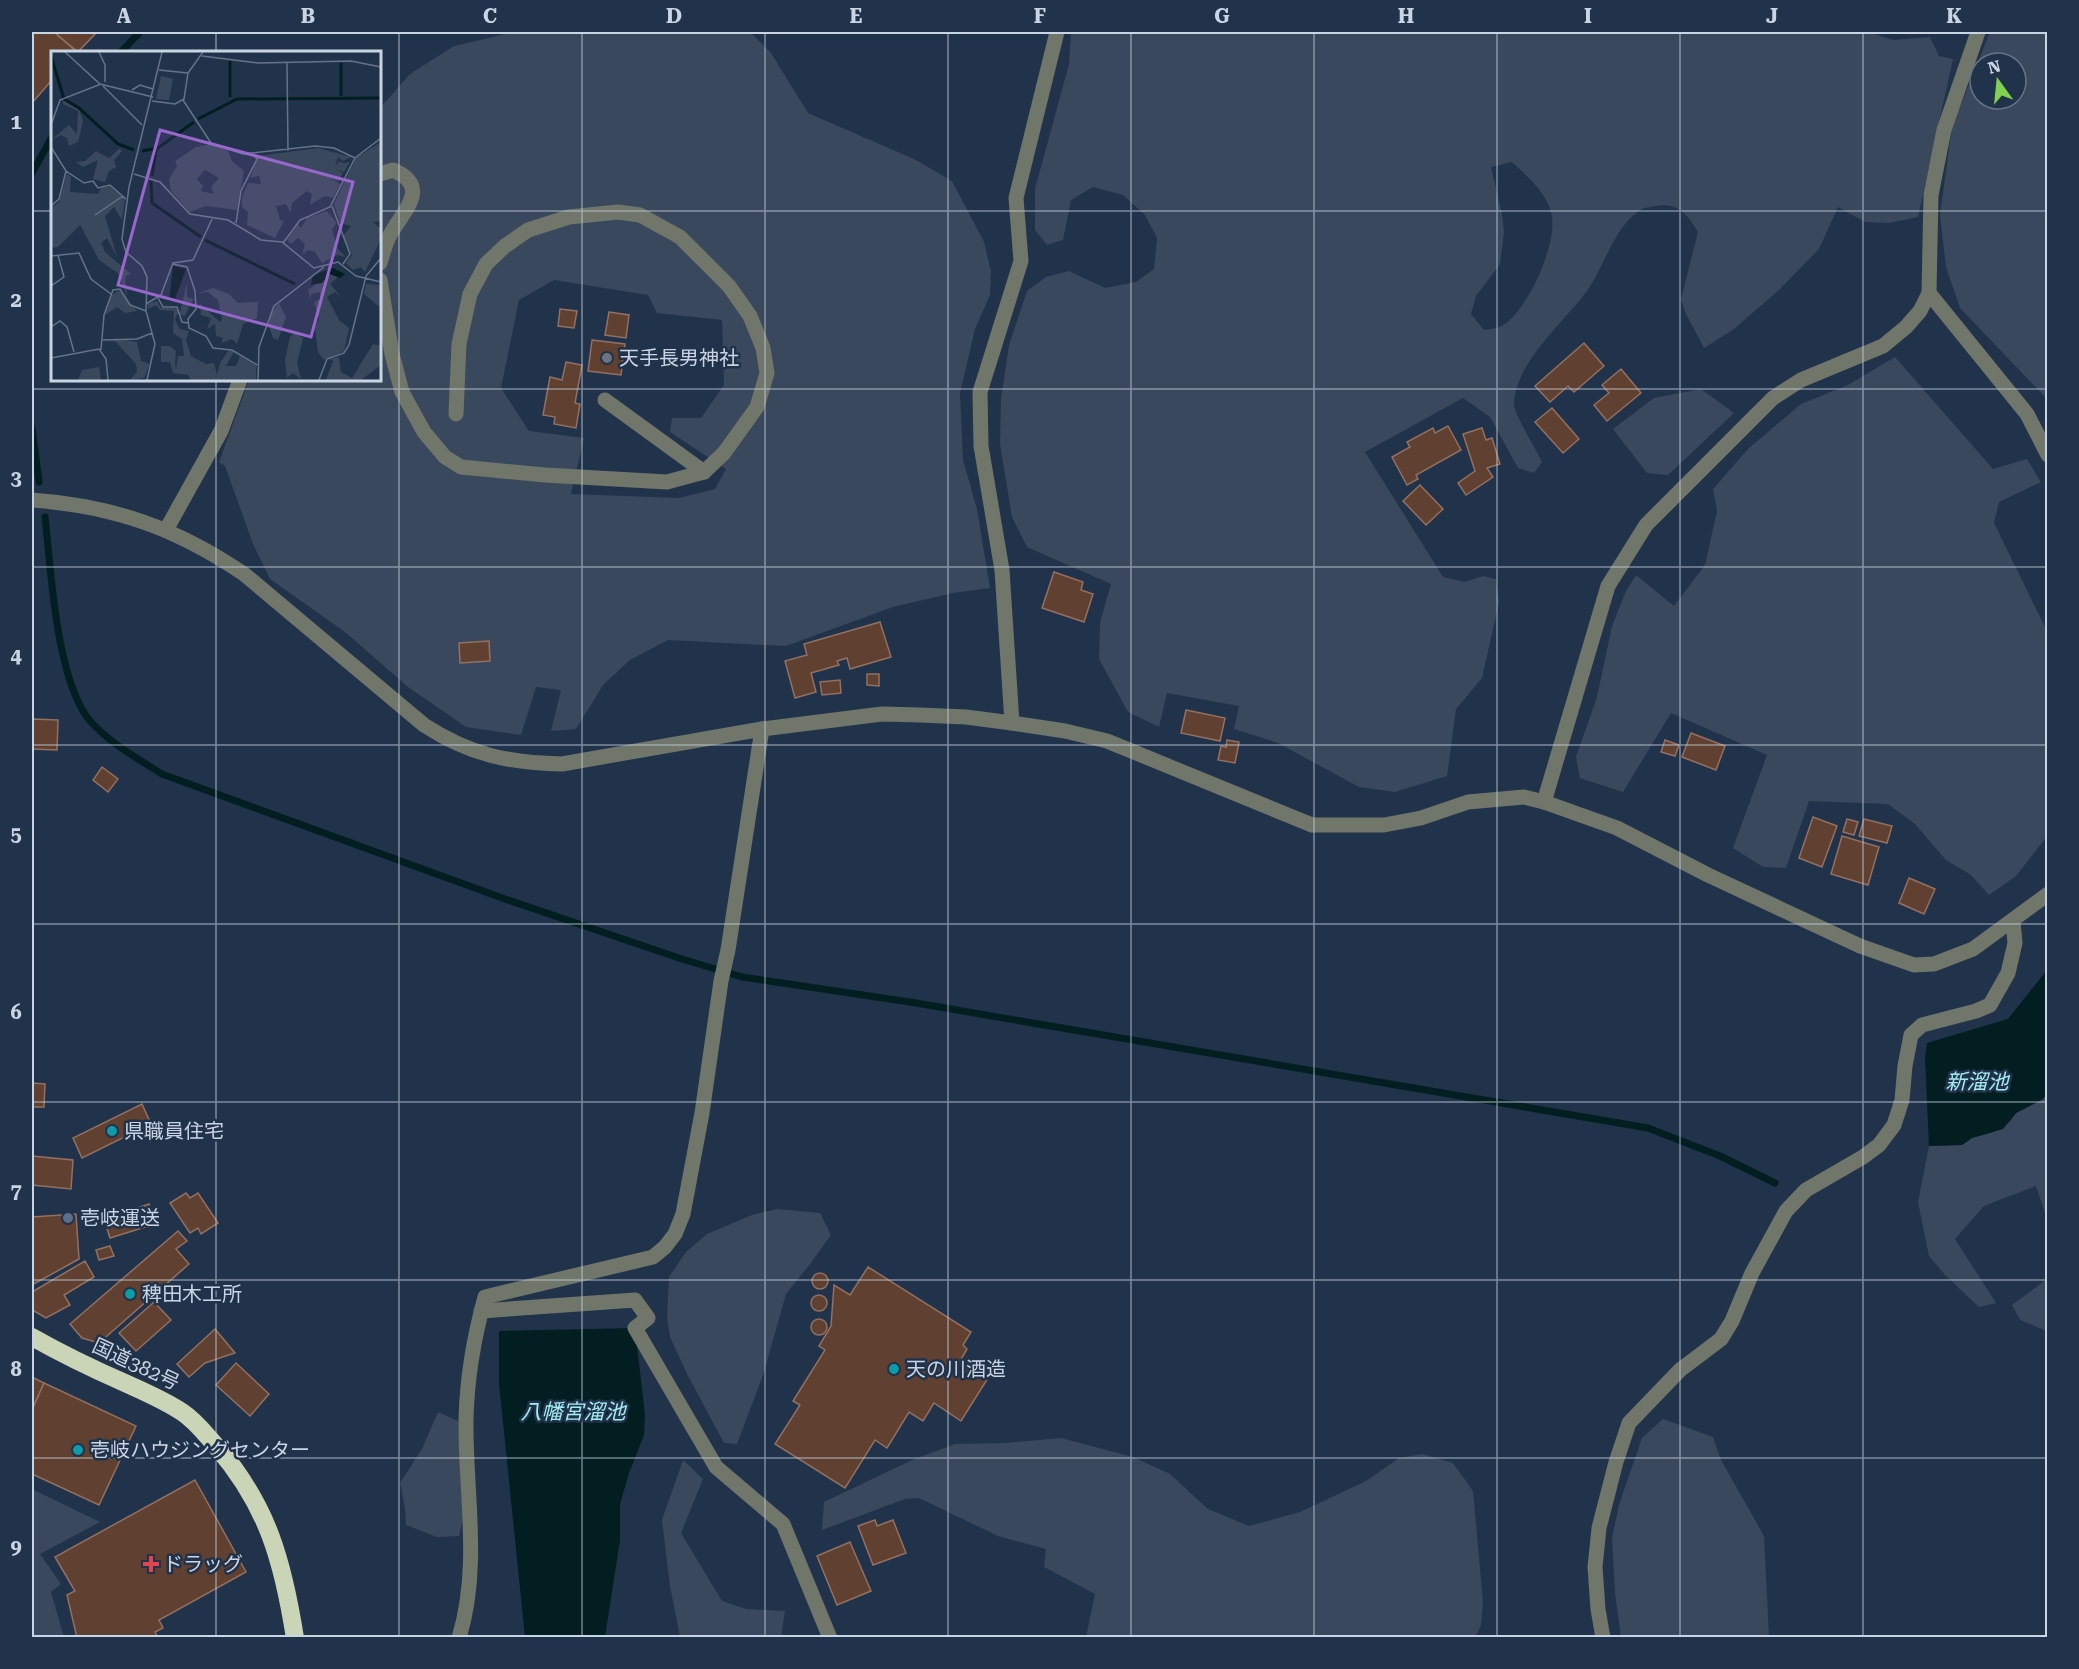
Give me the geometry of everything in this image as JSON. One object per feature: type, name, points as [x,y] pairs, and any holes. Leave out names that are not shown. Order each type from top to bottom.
[{"type":"highway","name":"国道382号","points":[[32,1337],[63,1354],[162,1399],[185,1413],[202,1429],[245,1482],[270,1532],[284,1575],[295,1638]]},
{"type":"street","points":[[1012,723],[1002,570],[981,446],[980,392],[1021,261],[1017,198],[1058,32]]},
{"type":"street","points":[[1544,801],[1608,586],[1646,525],[1773,398],[1800,380],[1883,346],[1906,327],[1920,311],[1929,293],[1931,195],[1944,130],[1978,32]]},
{"type":"street","points":[[381,174],[393,170],[405,175],[412,183],[413,199],[389,237],[381,260]]},
{"type":"street","points":[[381,286],[392,354],[402,392],[424,432],[445,457],[461,467],[545,475],[667,482],[704,472],[724,453],[757,407],[766,372],[763,348],[750,316],[729,286],[680,237],[640,215],[618,212],[569,217],[528,230],[505,246],[486,264],[470,294],[463,322],[459,344],[456,414]]},
{"type":"street","points":[[1929,293],[2027,414],[2048,455]]},
{"type":"street","points":[[166,530],[221,431],[240,381]]},
{"type":"street","points":[[605,400],[704,472]]},
{"type":"street","points":[[32,500],[95,508],[135,517],[212,552],[244,574],[424,725],[444,739],[487,756],[529,764],[562,764],[762,729],[882,714],[966,717],[1065,731],[1107,741],[1312,825],[1384,825],[1422,818],[1468,802],[1524,797],[1544,801],[1617,828],[1698,870],[1860,946],[1914,965],[1934,964],[1973,949],[2048,894]]},
{"type":"street","points":[[459,1638],[465,1619],[472,1538],[466,1419],[477,1328],[485,1297],[653,1257],[675,1234],[683,1214],[702,1113],[762,729]]},
{"type":"street","points":[[1603,1638],[1595,1568],[1599,1528],[1629,1423],[1680,1370],[1721,1339],[1732,1321],[1752,1273],[1786,1211],[1806,1190],[1863,1157],[1879,1145],[1894,1125],[1902,1100],[1911,1035],[1922,1025],[1976,1011],[1990,1005],[2008,973],[2015,943],[2013,921]]},
{"type":"street","points":[[481,1311],[635,1300],[648,1318],[635,1328],[716,1467],[783,1524],[830,1638]]},
{"type":"shaded area","points":[[514,32],[750,32],[771,53],[808,113],[916,160],[952,181],[984,242],[991,271],[990,295],[975,329],[960,393],[963,460],[977,509],[990,588],[953,593],[893,607],[786,646],[668,640],[630,660],[603,685],[576,729],[551,731],[561,690],[536,687],[521,735],[466,727],[408,687],[345,632],[270,579],[253,544],[225,466],[219,462],[249,381],[381,381],[381,107],[410,74],[454,46]],"holes":[[[554,280],[648,295],[657,313],[722,320],[724,385],[701,418],[672,418],[670,432],[726,469],[715,489],[679,498],[571,494],[584,438],[529,431],[501,388],[519,300]]]},
{"type":"shaded area","points":[[1071,32],[1868,32],[1893,40],[1930,37],[1939,56],[1953,59],[1918,217],[1889,223],[1865,222],[1838,207],[1819,249],[1780,289],[1734,329],[1704,348],[1685,312],[1681,299],[1698,232],[1686,215],[1676,208],[1664,205],[1642,209],[1625,224],[1587,291],[1542,344],[1522,374],[1516,390],[1514,405],[1542,462],[1534,473],[1518,468],[1490,417],[1463,398],[1365,452],[1443,577],[1465,582],[1483,576],[1496,579],[1499,603],[1482,678],[1456,709],[1447,776],[1395,792],[1359,787],[1278,743],[1234,729],[1239,706],[1167,693],[1159,727],[1128,712],[1099,659],[1100,622],[1111,584],[1027,547],[1012,517],[1000,444],[1001,399],[1009,345],[1027,291],[1046,277],[1069,271],[1105,288],[1136,282],[1154,269],[1157,238],[1145,215],[1123,195],[1093,187],[1071,200],[1063,240],[1047,245],[1035,230],[1035,189],[1069,64]],"holes":[[[1512,162],[1537,187],[1547,201],[1552,217],[1550,244],[1539,275],[1523,304],[1505,324],[1484,330],[1471,314],[1476,296],[1500,264],[1504,232],[1491,167]]]},
{"type":"shaded area","points":[[1990,32],[2047,32],[2047,399],[1960,308],[1946,267],[1940,215],[1952,127],[1968,87],[1968,111],[2028,111],[2028,51],[1982,51]]},
{"type":"shaded area","points":[[1895,357],[1993,469],[2027,459],[2041,482],[1999,502],[1994,523],[2047,631],[2048,835],[2016,876],[1989,895],[1971,875],[1946,860],[1915,824],[1888,804],[1809,801],[1786,868],[1763,867],[1733,848],[1767,755],[1671,713],[1623,792],[1580,778],[1576,757],[1597,697],[1612,626],[1626,591],[1636,575],[1674,606],[1705,565],[1717,511],[1713,489],[1749,448],[1801,404],[1848,385]]},
{"type":"shaded area","points":[[1701,389],[1734,413],[1668,475],[1647,473],[1613,429],[1654,398]]},
{"type":"shaded area","points":[[2047,1094],[2047,1219],[2036,1186],[1984,1206],[1955,1239],[1996,1303],[1979,1307],[1945,1275],[1929,1256],[1918,1202],[1929,1146],[1962,1145],[1972,1138],[1991,1133],[2010,1122],[2016,1113],[2043,1099]]},
{"type":"shaded area","points":[[777,1209],[820,1213],[831,1235],[786,1294],[763,1375],[737,1444],[724,1443],[670,1337],[667,1317],[669,1277],[686,1252],[707,1234],[752,1215]]},
{"type":"shaded area","points":[[2047,1279],[2047,1331],[2020,1320],[2012,1305]]},
{"type":"shaded area","points":[[438,1412],[458,1421],[463,1519],[459,1536],[437,1537],[406,1525],[400,1483],[422,1449]]},
{"type":"shaded area","points":[[1663,1419],[1713,1437],[1721,1460],[1764,1536],[1769,1637],[1621,1637],[1615,1593],[1612,1538],[1619,1505],[1642,1438]]},
{"type":"shaded area","points":[[1061,1438],[1133,1457],[1170,1474],[1208,1509],[1249,1526],[1300,1512],[1366,1481],[1399,1458],[1422,1454],[1453,1463],[1473,1491],[1483,1602],[1481,1625],[1475,1638],[1086,1637],[1095,1594],[1044,1567],[1046,1549],[998,1536],[919,1498],[905,1499],[822,1530],[824,1502],[912,1460],[955,1444],[1005,1443]]},
{"type":"shaded area","points":[[683,1460],[703,1479],[681,1533],[722,1601],[746,1609],[785,1611],[781,1637],[680,1637],[670,1586],[662,1520]]},
{"type":"shaded area","points":[[32,1489],[100,1522],[40,1554],[61,1584],[51,1592],[64,1637],[32,1637]]},
{"type":"water","name":"新溜池","points":[[2047,970],[2047,1094],[2043,1099],[2016,1113],[2003,1129],[1972,1138],[1962,1145],[1929,1146],[1925,1058],[1927,1043],[2008,1019]]},
{"type":"water","name":"八幡宮溜池","points":[[635,1328],[645,1415],[644,1435],[620,1504],[620,1540],[605,1637],[525,1637],[499,1383],[499,1331]]},
{"type":"building","points":[[32,32],[54,32],[76,51],[51,51],[51,81],[32,103]]},
{"type":"building","points":[[54,32],[97,32],[77,51]]},
{"type":"building","points":[[560,309],[577,311],[574,328],[558,326]]},
{"type":"building","points":[[609,312],[629,315],[626,338],[605,335]]},
{"type":"building","name":"天手長男神社","points":[[592,340],[625,344],[621,375],[588,371]]},
{"type":"building","points":[[1584,343],[1604,366],[1574,392],[1568,386],[1550,402],[1535,386]]},
{"type":"building","points":[[566,362],[582,365],[575,403],[580,404],[576,428],[554,424],[555,417],[543,415],[550,377],[562,380]]},
{"type":"building","points":[[1621,369],[1641,393],[1607,421],[1594,405],[1609,393],[1602,385]]},
{"type":"building","points":[[1552,408],[1579,439],[1563,453],[1535,422]]},
{"type":"building","points":[[1448,426],[1461,450],[1416,475],[1418,479],[1407,485],[1392,457],[1410,447],[1407,442],[1433,428],[1435,433]]},
{"type":"building","points":[[1482,428],[1486,440],[1492,438],[1500,464],[1487,468],[1493,477],[1466,495],[1458,483],[1475,471],[1463,434]]},
{"type":"building","points":[[1420,485],[1443,509],[1426,525],[1403,501]]},
{"type":"building","points":[[1054,572],[1083,582],[1081,590],[1093,594],[1084,622],[1042,608]]},
{"type":"building","points":[[880,622],[891,657],[850,669],[847,658],[837,661],[839,665],[811,673],[816,692],[795,698],[785,661],[807,655],[804,644]]},
{"type":"building","points":[[489,641],[490,661],[460,663],[459,643]]},
{"type":"building","points":[[867,674],[879,674],[879,686],[867,685]]},
{"type":"building","points":[[840,680],[841,693],[822,695],[820,682]]},
{"type":"building","points":[[1186,710],[1225,718],[1220,741],[1181,733]]},
{"type":"building","points":[[32,719],[58,720],[57,750],[32,749]]},
{"type":"building","points":[[1691,733],[1725,746],[1716,770],[1682,757]]},
{"type":"building","points":[[1227,740],[1239,742],[1235,763],[1218,760],[1221,746],[1226,747]]},
{"type":"building","points":[[1665,740],[1679,745],[1675,756],[1661,752]]},
{"type":"building","points":[[102,767],[118,779],[108,792],[93,780]]},
{"type":"building","points":[[1813,817],[1837,826],[1822,867],[1799,858]]},
{"type":"building","points":[[1847,819],[1858,822],[1854,835],[1843,832]]},
{"type":"building","points":[[1864,819],[1892,826],[1887,843],[1859,836]]},
{"type":"building","points":[[1842,836],[1879,847],[1868,885],[1831,874]]},
{"type":"building","points":[[1909,878],[1935,889],[1924,914],[1899,903]]},
{"type":"building","points":[[32,1083],[45,1084],[44,1107],[32,1107]]},
{"type":"building","name":"県職員住宅","points":[[142,1104],[151,1124],[82,1158],[73,1138]]},
{"type":"building","points":[[32,1156],[73,1160],[71,1189],[32,1185]]},
{"type":"building","points":[[186,1193],[190,1198],[198,1193],[218,1223],[201,1234],[198,1228],[190,1233],[170,1203]]},
{"type":"building","points":[[149,1204],[155,1224],[110,1238],[104,1219]]},
{"type":"building","points":[[76,1214],[79,1259],[32,1285],[32,1217]]},
{"type":"building","name":"稗田木工所","points":[[178,1231],[187,1241],[176,1249],[189,1264],[99,1343],[82,1338],[70,1324]]},
{"type":"building","points":[[110,1246],[114,1256],[99,1260],[96,1250]]},
{"type":"building","points":[[85,1261],[94,1277],[64,1295],[70,1305],[46,1318],[34,1311],[32,1292]]},
{"type":"building","name":"天の川酒造","points":[[868,1267],[971,1332],[963,1345],[967,1349],[960,1361],[988,1378],[961,1421],[934,1403],[923,1421],[909,1412],[887,1448],[875,1440],[845,1488],[775,1444],[800,1405],[793,1401],[825,1350],[819,1346],[831,1326],[834,1285],[850,1295]]},
{"type":"building","points":[[820,1273],[828,1281],[820,1289],[812,1281]]},
{"type":"building","points":[[819,1295],[827,1303],[819,1311],[811,1303]]},
{"type":"building","points":[[154,1302],[171,1320],[136,1351],[119,1333]]},
{"type":"building","points":[[819,1319],[827,1327],[819,1335],[811,1327]]},
{"type":"building","points":[[215,1329],[235,1353],[205,1363],[189,1377],[177,1364]]},
{"type":"building","points":[[236,1363],[269,1394],[250,1416],[216,1385]]},
{"type":"building","points":[[32,1377],[44,1383],[32,1410]]},
{"type":"building","name":"壱岐ハウジングセンター","points":[[44,1383],[136,1426],[99,1505],[32,1474],[32,1410]]},
{"type":"building","name":"ドラッグ","points":[[195,1480],[246,1572],[159,1620],[163,1628],[155,1632],[158,1638],[77,1638],[67,1595],[75,1591],[55,1557]]},
{"type":"building","points":[[875,1520],[877,1526],[893,1520],[906,1553],[873,1565],[858,1526]]},
{"type":"building","points":[[850,1542],[871,1591],[837,1605],[817,1556]]},
{"type":"waterway","points":[[122,51],[140,32]]},
{"type":"waterway","points":[[32,173],[51,139]]},
{"type":"waterway","points":[[32,428],[39,482]]},
{"type":"waterway","points":[[45,517],[57,624],[70,681],[79,704],[91,722],[107,737],[162,774],[505,899],[742,977],[910,1002],[1648,1128],[1720,1156],[1775,1183]]},
{"type":"place","name":"天手長男神社","points":[[607,358]]},
{"type":"place","name":"県職員住宅","points":[[112,1131]]},
{"type":"place","name":"壱岐運送","points":[[68,1218]]},
{"type":"place","name":"稗田木工所","points":[[130,1294]]},
{"type":"place","name":"天の川酒造","points":[[894,1369]]},
{"type":"place","name":"壱岐ハウジングセンター","points":[[78,1450]]},
{"type":"place","name":"ドラッグ","points":[[151,1564]]}]
